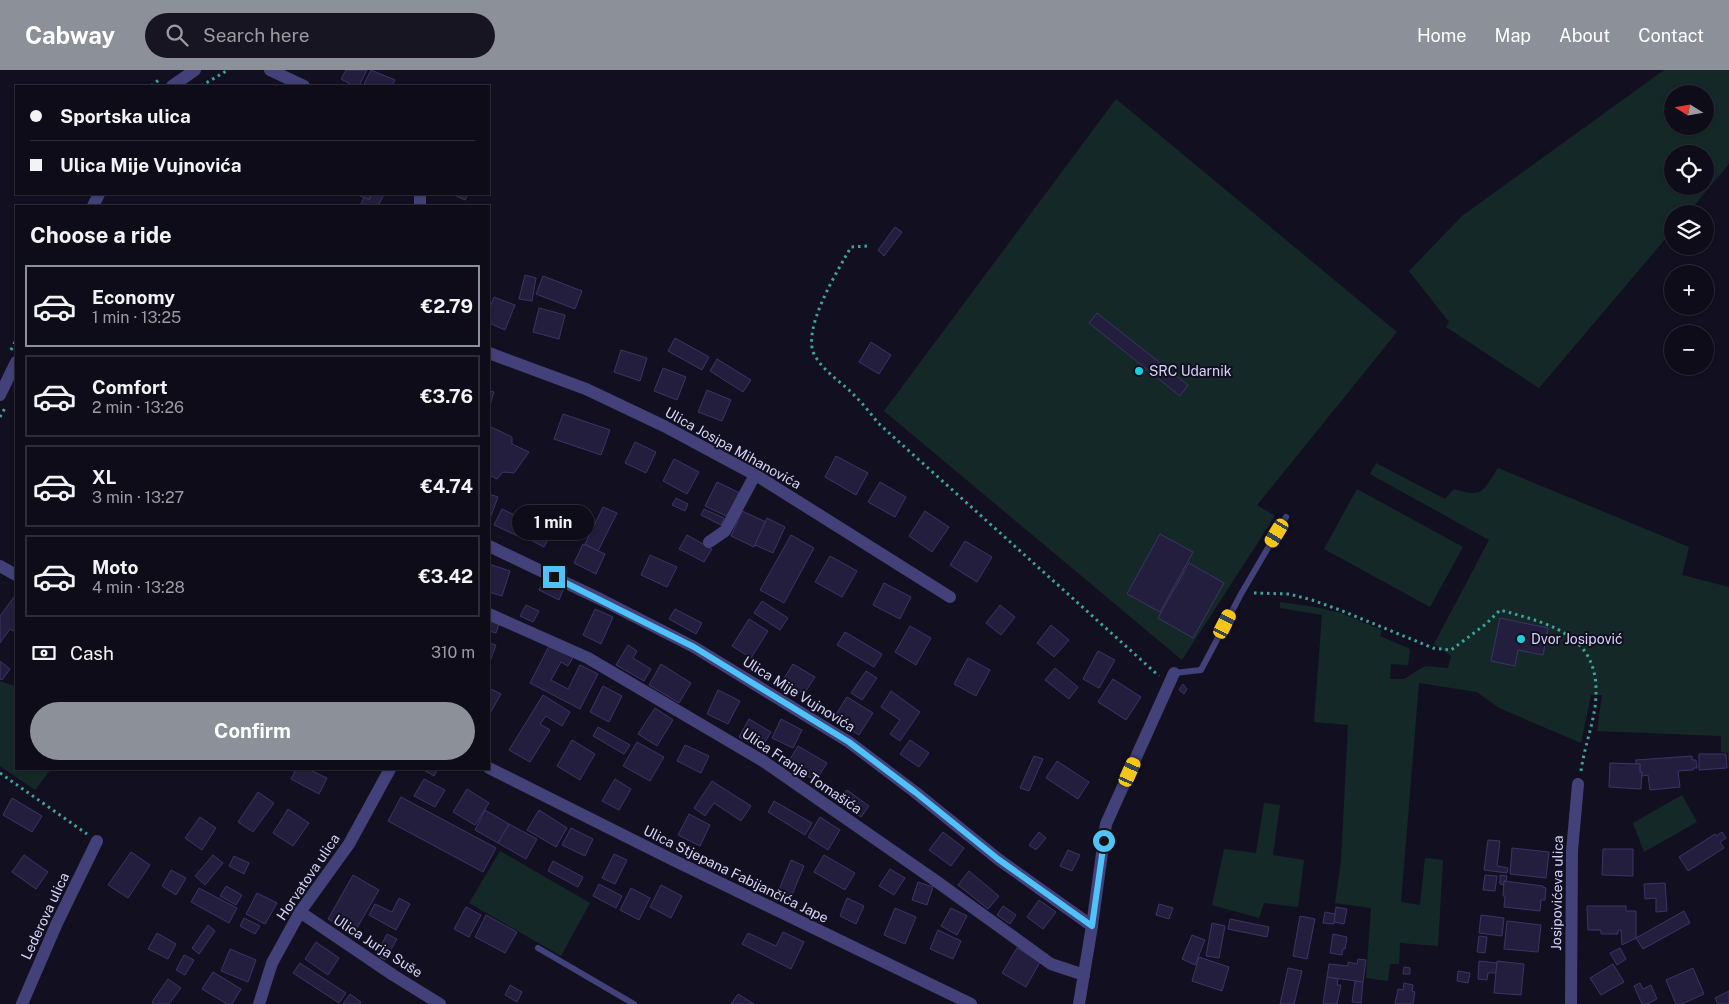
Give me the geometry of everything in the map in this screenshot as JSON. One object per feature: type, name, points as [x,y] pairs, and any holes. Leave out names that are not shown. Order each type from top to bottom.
[{"type":"street","points":[[173,85],[195,70]]},
{"type":"street","points":[[270,70],[302,85]]},
{"type":"street","name":"Ulica Josipa Mihanovića","points":[[490,353],[586,389],[664,426],[755,475],[950,597]]},
{"type":"street","points":[[0,394],[15,364]]},
{"type":"street","points":[[708,542],[725,531],[755,475]]},
{"type":"street","name":"Ulica Mije Vujnovića","points":[[490,546],[694,647],[841,737],[915,792],[998,859],[1092,926]]},
{"type":"street","points":[[0,566],[15,574]]},
{"type":"street","name":"Ulica Franje Tomašića","points":[[490,614],[588,658],[763,761],[936,881],[1051,964],[1084,975]]},
{"type":"street","points":[[1079,1004],[1106,824],[1172,679]]},
{"type":"street","name":"Ulica Stjepana Fabijančića Jape","points":[[490,768],[673,860],[971,1004]]},
{"type":"street","name":"Horvatova ulica","points":[[260,1004],[272,963],[300,912],[349,844],[389,770]]},
{"type":"street","name":"Josipovićeva ulica","points":[[1571,1004],[1572,851],[1578,784]]},
{"type":"street","name":"Lederova ulica","points":[[22,1004],[57,923],[97,842]]},
{"type":"street","name":"Ulica Jurja Suše","points":[[300,912],[440,1004]]},
{"type":"lane","points":[[1172,679],[1201,670],[1241,594],[1286,517]]},
{"type":"lane","points":[[538,948],[634,1004]]},
{"type":"path","points":[[203,85],[228,70]]},
{"type":"path","points":[[866,246],[852,247],[828,288],[812,332],[814,355],[829,373],[855,396],[878,423],[1172,679]]},
{"type":"path","points":[[1241,594],[1266,592],[1289,594],[1312,600],[1433,648],[1451,650],[1486,624],[1500,610],[1542,621],[1560,631],[1576,641],[1587,652],[1596,678],[1597,689],[1594,709],[1578,784]]},
{"type":"path","points":[[0,773],[97,842]]},
{"type":"green space","points":[[1664,70],[1729,70],[1729,164],[1714,182],[1714,145],[1664,145],[1664,195],[1703,195],[1695,205],[1664,205],[1664,240],[1539,388],[1446,327],[1449,322],[1409,271],[1462,216]]},
{"type":"green space","name":"SRC Udarnik","points":[[1116,99],[1397,332],[1257,505],[1275,516],[1182,660],[884,411]]},
{"type":"green space","points":[[1376,463],[1445,499],[1454,489],[1471,493],[1481,491],[1489,483],[1498,468],[1689,547],[1682,575],[1729,587],[1729,771],[1728,753],[1721,752],[1721,736],[1597,731],[1602,695],[1591,695],[1581,743],[1499,708],[1477,692],[1419,683],[1401,902],[1420,905],[1425,858],[1443,860],[1438,946],[1400,943],[1399,964],[1390,964],[1388,981],[1366,978],[1371,908],[1335,903],[1341,861],[1348,725],[1314,722],[1322,615],[1280,608],[1280,602],[1341,613],[1382,630],[1380,636],[1410,649],[1408,665],[1391,664],[1390,679],[1404,679],[1425,666],[1448,668],[1451,656],[1434,644],[1489,540],[1370,474]]},
{"type":"green space","points":[[1357,489],[1463,547],[1430,607],[1324,549]]},
{"type":"green space","points":[[0,681],[14,686],[15,684],[15,770],[50,770],[35,790],[0,766]]},
{"type":"green space","points":[[1682,795],[1697,822],[1644,852],[1633,823]]},
{"type":"green space","points":[[1264,803],[1280,805],[1273,855],[1304,860],[1298,907],[1264,903],[1259,918],[1212,905],[1224,849],[1256,853]]},
{"type":"green space","points":[[500,851],[590,903],[561,956],[469,903]]},
{"type":"building","points":[[346,70],[367,70],[360,85],[352,85],[341,79]]},
{"type":"building","points":[[371,70],[395,80],[392,85],[364,85]]},
{"type":"building","points":[[358,195],[372,195],[369,200]]},
{"type":"building","points":[[372,195],[384,195],[378,205],[361,204],[364,197],[369,200]]},
{"type":"building","points":[[454,195],[468,195],[465,200]]},
{"type":"building","points":[[895,227],[902,232],[884,256],[878,250]]},
{"type":"building","points":[[525,275],[536,278],[532,301],[519,299]]},
{"type":"building","points":[[543,276],[582,291],[575,309],[536,294]]},
{"type":"building","points":[[494,297],[515,305],[505,330],[490,323],[490,307]]},
{"type":"building","points":[[539,308],[565,315],[559,339],[533,332]]},
{"type":"building","points":[[1097,313],[1188,385],[1180,396],[1089,323]]},
{"type":"building","points":[[675,338],[709,357],[702,370],[668,351]]},
{"type":"building","points":[[871,342],[891,355],[879,374],[859,362]]},
{"type":"building","points":[[621,350],[647,358],[640,381],[614,372]]},
{"type":"building","points":[[717,359],[751,380],[743,392],[710,371]]},
{"type":"building","points":[[663,368],[686,377],[677,400],[654,391]]},
{"type":"building","points":[[707,390],[731,400],[722,421],[698,412]]},
{"type":"building","points":[[490,391],[494,392],[490,405]]},
{"type":"building","points":[[563,414],[610,430],[601,455],[554,439]]},
{"type":"building","points":[[490,426],[512,437],[512,444],[529,452],[514,473],[503,472],[497,479],[490,476]]},
{"type":"building","points":[[635,442],[656,452],[646,473],[625,463]]},
{"type":"building","points":[[836,456],[868,473],[856,495],[825,477]]},
{"type":"building","points":[[674,459],[699,472],[687,494],[663,481]]},
{"type":"building","points":[[717,482],[740,493],[728,517],[705,506]]},
{"type":"building","points":[[880,482],[906,497],[895,517],[868,502]]},
{"type":"building","points":[[490,494],[498,497],[490,518]]},
{"type":"building","points":[[676,498],[688,504],[685,511],[672,505]]},
{"type":"building","points":[[603,507],[617,513],[598,551],[585,544]]},
{"type":"building","points":[[502,509],[529,522],[522,538],[494,525]]},
{"type":"building","points":[[704,509],[724,518],[721,525],[701,515]]},
{"type":"building","points":[[742,511],[766,522],[754,547],[731,536]]},
{"type":"building","points":[[925,511],[949,527],[932,552],[909,536]]},
{"type":"building","points":[[767,518],[785,527],[773,553],[755,545]]},
{"type":"building","points":[[538,519],[554,529],[544,547],[527,538]]},
{"type":"building","points":[[1160,534],[1193,552],[1160,612],[1127,594]]},
{"type":"building","points":[[687,535],[712,549],[704,562],[679,549]]},
{"type":"building","points":[[791,535],[814,548],[784,603],[760,590]]},
{"type":"building","points":[[965,541],[992,557],[977,582],[950,565]]},
{"type":"building","points":[[583,544],[605,554],[596,574],[574,563]]},
{"type":"building","points":[[650,555],[677,567],[667,587],[641,575]]},
{"type":"building","points":[[830,556],[857,571],[842,597],[815,582]]},
{"type":"building","points":[[1189,563],[1224,583],[1193,638],[1158,618]]},
{"type":"building","points":[[490,564],[510,571],[502,596],[490,592]]},
{"type":"building","points":[[544,581],[563,590],[559,600],[539,590]]},
{"type":"building","points":[[884,583],[911,597],[900,619],[873,605]]},
{"type":"building","points":[[15,598],[15,628],[13,631],[10,629],[0,643],[0,616]]},
{"type":"building","points":[[762,601],[788,618],[780,630],[754,613]]},
{"type":"building","points":[[526,605],[539,611],[533,622],[520,616]]},
{"type":"building","points":[[1000,605],[1015,617],[1001,635],[986,623]]},
{"type":"building","points":[[595,609],[613,617],[601,644],[583,635]]},
{"type":"building","points":[[675,609],[702,623],[696,634],[669,619]]},
{"type":"building","name":"Dvor Josipović","points":[[1500,618],[1548,628],[1543,655],[1518,650],[1515,666],[1491,661]]},
{"type":"building","points":[[749,619],[768,631],[751,658],[732,646]]},
{"type":"building","points":[[490,621],[499,624],[496,633],[490,631]]},
{"type":"building","points":[[1051,625],[1069,640],[1054,657],[1037,643]]},
{"type":"building","points":[[910,626],[931,638],[916,665],[895,652]]},
{"type":"building","points":[[845,632],[882,654],[874,667],[837,645]]},
{"type":"building","points":[[490,643],[496,645],[490,661]]},
{"type":"building","points":[[550,644],[574,656],[568,666],[561,662],[551,680],[568,689],[580,665],[598,674],[580,709],[530,683]]},
{"type":"building","points":[[628,645],[637,651],[633,658],[651,669],[644,681],[616,665]]},
{"type":"building","points":[[1098,651],[1115,660],[1099,688],[1083,679]]},
{"type":"building","points":[[968,658],[990,670],[976,696],[954,684]]},
{"type":"building","points":[[0,661],[10,669],[2,680],[0,679]]},
{"type":"building","points":[[661,664],[691,683],[679,703],[649,685]]},
{"type":"building","points":[[793,664],[815,677],[804,694],[783,680]]},
{"type":"building","points":[[1055,668],[1078,687],[1069,699],[1045,680]]},
{"type":"building","points":[[866,671],[877,678],[862,700],[851,693]]},
{"type":"building","points":[[1113,679],[1141,697],[1126,720],[1098,702]]},
{"type":"building","points":[[1183,684],[1187,689],[1184,694],[1179,690]]},
{"type":"building","points":[[603,686],[622,696],[609,722],[590,712]]},
{"type":"building","points":[[490,688],[501,694],[490,713]]},
{"type":"building","points":[[718,690],[740,701],[728,724],[707,714]]},
{"type":"building","points":[[891,691],[920,712],[900,741],[890,734],[900,720],[881,707]]},
{"type":"building","points":[[543,695],[570,712],[562,726],[546,716],[540,724],[550,730],[530,762],[509,750]]},
{"type":"building","points":[[847,697],[873,713],[859,735],[833,719]]},
{"type":"building","points":[[655,708],[673,720],[657,746],[638,734]]},
{"type":"building","points":[[749,719],[771,732],[761,749],[739,737]]},
{"type":"building","points":[[781,719],[802,730],[793,748],[772,738]]},
{"type":"building","points":[[598,727],[630,745],[624,754],[593,736]]},
{"type":"building","points":[[572,740],[595,754],[580,780],[557,766]]},
{"type":"building","points":[[910,740],[929,753],[919,767],[900,754]]},
{"type":"building","points":[[637,742],[664,757],[650,781],[623,766]]},
{"type":"building","points":[[685,745],[709,756],[701,773],[677,761]]},
{"type":"building","points":[[798,746],[827,763],[816,781],[787,764]]},
{"type":"building","points":[[1699,754],[1726,754],[1727,768],[1699,770]]},
{"type":"building","points":[[1034,756],[1043,759],[1029,791],[1020,788]]},
{"type":"building","points":[[1692,756],[1692,760],[1696,760],[1697,768],[1678,771],[1680,787],[1650,790],[1648,775],[1642,776],[1640,764],[1636,764],[1636,760]]},
{"type":"building","points":[[1057,761],[1089,782],[1078,799],[1046,778]]},
{"type":"building","points":[[1610,763],[1640,764],[1640,772],[1642,772],[1641,789],[1609,787]]},
{"type":"building","points":[[296,770],[310,770],[327,778],[319,794],[291,779]]},
{"type":"building","points":[[424,770],[437,770],[434,776]]},
{"type":"building","points":[[424,779],[445,790],[435,807],[414,796]]},
{"type":"building","points":[[615,779],[631,789],[619,810],[602,801]]},
{"type":"building","points":[[712,781],[751,806],[741,821],[714,803],[705,816],[694,808]]},
{"type":"building","points":[[467,789],[489,803],[475,825],[453,812]]},
{"type":"building","points":[[847,790],[869,806],[861,817],[838,801]]},
{"type":"building","points":[[258,792],[274,803],[253,832],[238,822]]},
{"type":"building","points":[[401,797],[496,848],[483,872],[388,821]]},
{"type":"building","points":[[12,798],[42,816],[32,832],[3,815]]},
{"type":"building","points":[[774,801],[812,823],[805,835],[768,812]]},
{"type":"building","points":[[288,809],[309,823],[293,846],[273,833]]},
{"type":"building","points":[[485,810],[509,824],[498,843],[475,830]]},
{"type":"building","points":[[539,810],[567,828],[556,847],[527,830]]},
{"type":"building","points":[[689,814],[710,825],[700,846],[678,835]]},
{"type":"building","points":[[200,817],[216,828],[202,850],[185,838]]},
{"type":"building","points":[[820,817],[840,830],[828,850],[808,837]]},
{"type":"building","points":[[509,824],[537,839],[526,859],[498,843]]},
{"type":"building","points":[[571,828],[593,839],[585,856],[562,845]]},
{"type":"building","points":[[943,832],[964,848],[951,866],[929,850]]},
{"type":"building","points":[[1039,832],[1046,838],[1036,850],[1029,845]]},
{"type":"building","points":[[1722,832],[1726,838],[1720,842],[1724,848],[1688,871],[1679,857],[1715,834],[1716,836]]},
{"type":"building","points":[[1488,840],[1500,841],[1497,866],[1508,868],[1507,873],[1484,870]]},
{"type":"building","points":[[1512,848],[1549,852],[1546,878],[1510,874]]},
{"type":"building","points":[[1603,849],[1633,849],[1633,876],[1602,875]]},
{"type":"building","points":[[1068,850],[1080,855],[1072,871],[1060,866]]},
{"type":"building","points":[[131,852],[150,865],[128,898],[108,885]]},
{"type":"building","points":[[614,854],[627,860],[615,884],[602,878]]},
{"type":"building","points":[[24,855],[48,872],[36,889],[12,872]]},
{"type":"building","points":[[213,855],[223,863],[205,885],[195,876]]},
{"type":"building","points":[[824,855],[855,873],[845,890],[814,872]]},
{"type":"building","points":[[234,856],[249,863],[244,874],[229,866]]},
{"type":"building","points":[[791,860],[804,866],[791,897],[778,892]]},
{"type":"building","points":[[553,861],[583,877],[578,887],[548,871]]},
{"type":"building","points":[[890,869],[905,878],[894,895],[879,886]]},
{"type":"building","points":[[171,870],[186,878],[176,895],[162,886]]},
{"type":"building","points":[[969,871],[999,896],[988,909],[958,885]]},
{"type":"building","points":[[353,875],[379,890],[354,933],[328,919]]},
{"type":"building","points":[[1485,875],[1497,876],[1495,891],[1483,890]]},
{"type":"building","points":[[1500,875],[1507,876],[1504,885],[1500,884]]},
{"type":"building","points":[[1504,881],[1546,888],[1545,900],[1541,900],[1540,911],[1504,907]]},
{"type":"building","points":[[918,882],[933,887],[927,905],[912,900]]},
{"type":"building","points":[[1665,883],[1667,911],[1656,912],[1656,898],[1645,899],[1644,884]]},
{"type":"building","points":[[599,884],[622,896],[616,908],[593,896]]},
{"type":"building","points":[[661,885],[682,896],[671,918],[650,907]]},
{"type":"building","points":[[226,886],[242,895],[236,905],[220,896]]},
{"type":"building","points":[[199,888],[237,908],[229,923],[191,902]]},
{"type":"building","points":[[631,888],[650,898],[639,920],[620,910]]},
{"type":"building","points":[[257,893],[277,903],[265,924],[246,914]]},
{"type":"building","points":[[399,898],[410,904],[396,930],[369,915],[375,904],[392,912]]},
{"type":"building","points":[[847,898],[864,906],[856,924],[840,916]]},
{"type":"building","points":[[1039,900],[1056,912],[1043,929],[1027,917]]},
{"type":"building","points":[[1159,904],[1173,908],[1169,919],[1156,915]]},
{"type":"building","points":[[1003,906],[1016,915],[1010,924],[997,915]]},
{"type":"building","points":[[1587,906],[1626,906],[1626,911],[1636,911],[1636,938],[1622,945],[1621,930],[1618,930],[1618,934],[1601,934],[1601,930],[1588,930]]},
{"type":"building","points":[[466,907],[481,915],[469,937],[454,929]]},
{"type":"building","points":[[1336,907],[1347,909],[1344,924],[1334,922]]},
{"type":"building","points":[[895,908],[916,917],[905,944],[884,935]]},
{"type":"building","points":[[951,908],[967,916],[957,935],[941,926]]},
{"type":"building","points":[[1684,911],[1690,923],[1643,949],[1636,938]]},
{"type":"building","points":[[1325,912],[1335,914],[1334,924],[1323,923]]},
{"type":"building","points":[[486,915],[517,932],[505,953],[475,937]]},
{"type":"building","points":[[1481,915],[1504,918],[1502,936],[1479,933]]},
{"type":"building","points":[[1300,916],[1315,919],[1307,959],[1293,956]]},
{"type":"building","points":[[244,918],[260,926],[255,934],[240,926]]},
{"type":"building","points":[[1230,919],[1269,927],[1267,937],[1228,929]]},
{"type":"building","points":[[1507,921],[1541,925],[1538,952],[1504,949]]},
{"type":"building","points":[[1212,923],[1225,926],[1219,958],[1206,956]]},
{"type":"building","points":[[208,925],[215,931],[199,954],[192,948]]},
{"type":"building","points":[[938,930],[961,941],[953,959],[930,949]]},
{"type":"building","points":[[783,932],[804,942],[791,969],[742,944],[748,933],[776,946]]},
{"type":"building","points":[[157,933],[176,944],[168,959],[148,949]]},
{"type":"building","points":[[387,934],[397,939],[385,960],[376,955]]},
{"type":"building","points":[[1333,934],[1347,937],[1342,955],[1330,953]]},
{"type":"building","points":[[1192,935],[1205,940],[1195,965],[1182,959]]},
{"type":"building","points":[[1479,936],[1487,937],[1485,953],[1477,952]]},
{"type":"building","points":[[316,942],[339,958],[328,975],[305,959]]},
{"type":"building","points":[[1017,948],[1040,962],[1026,987],[1002,973]]},
{"type":"building","points":[[1620,948],[1626,959],[1617,965],[1610,953]]},
{"type":"building","points":[[230,949],[256,960],[248,982],[221,971]]},
{"type":"building","points":[[184,955],[194,960],[185,975],[176,970]]},
{"type":"building","points":[[1199,957],[1229,967],[1222,991],[1192,981]]},
{"type":"building","points":[[1358,959],[1366,960],[1363,982],[1327,977],[1329,964],[1348,966],[1348,962],[1357,964]]},
{"type":"building","points":[[1479,961],[1497,963],[1496,973],[1488,973],[1487,980],[1478,979]]},
{"type":"building","points":[[1497,961],[1524,964],[1521,995],[1494,993]]},
{"type":"building","points":[[300,963],[346,993],[339,1003],[293,973]]},
{"type":"building","points":[[1613,964],[1624,982],[1601,995],[1590,978]]},
{"type":"building","points":[[1404,967],[1410,968],[1410,974],[1403,974]]},
{"type":"building","points":[[1288,968],[1302,971],[1294,1004],[1280,1004]]},
{"type":"building","points":[[1693,968],[1704,994],[1682,1004],[1676,1004],[1666,980]]},
{"type":"building","points":[[1458,971],[1470,973],[1468,983],[1457,981]]},
{"type":"building","points":[[213,972],[241,989],[232,1004],[227,1004],[202,989]]},
{"type":"building","points":[[1327,977],[1338,979],[1337,985],[1341,985],[1337,1004],[1323,1004]]},
{"type":"building","points":[[168,979],[181,988],[169,1004],[154,1004],[152,1002]]},
{"type":"building","points":[[1355,981],[1363,982],[1361,1003],[1352,1002]]},
{"type":"building","points":[[1404,983],[1413,985],[1412,991],[1415,992],[1413,1004],[1395,1004],[1398,989],[1403,990]]},
{"type":"building","points":[[1640,983],[1643,989],[1651,985],[1657,999],[1647,1004],[1642,1004],[1634,986]]},
{"type":"building","points":[[510,985],[522,992],[517,1002],[505,995]]},
{"type":"building","points":[[1729,991],[1729,1004],[1718,1004],[1715,998]]},
{"type":"building","points":[[350,994],[361,1002],[360,1004],[343,1004]]},
{"type":"building","points":[[738,994],[754,1004],[731,1004]]},
{"type":"place","name":"SRC Udarnik","points":[[1139,371]]},
{"type":"place","name":"Dvor Josipović","points":[[1521,639]]},
{"type":"route","points":[[554,577],[694,647],[849,742],[998,859],[1092,926],[1104,841]]}]
